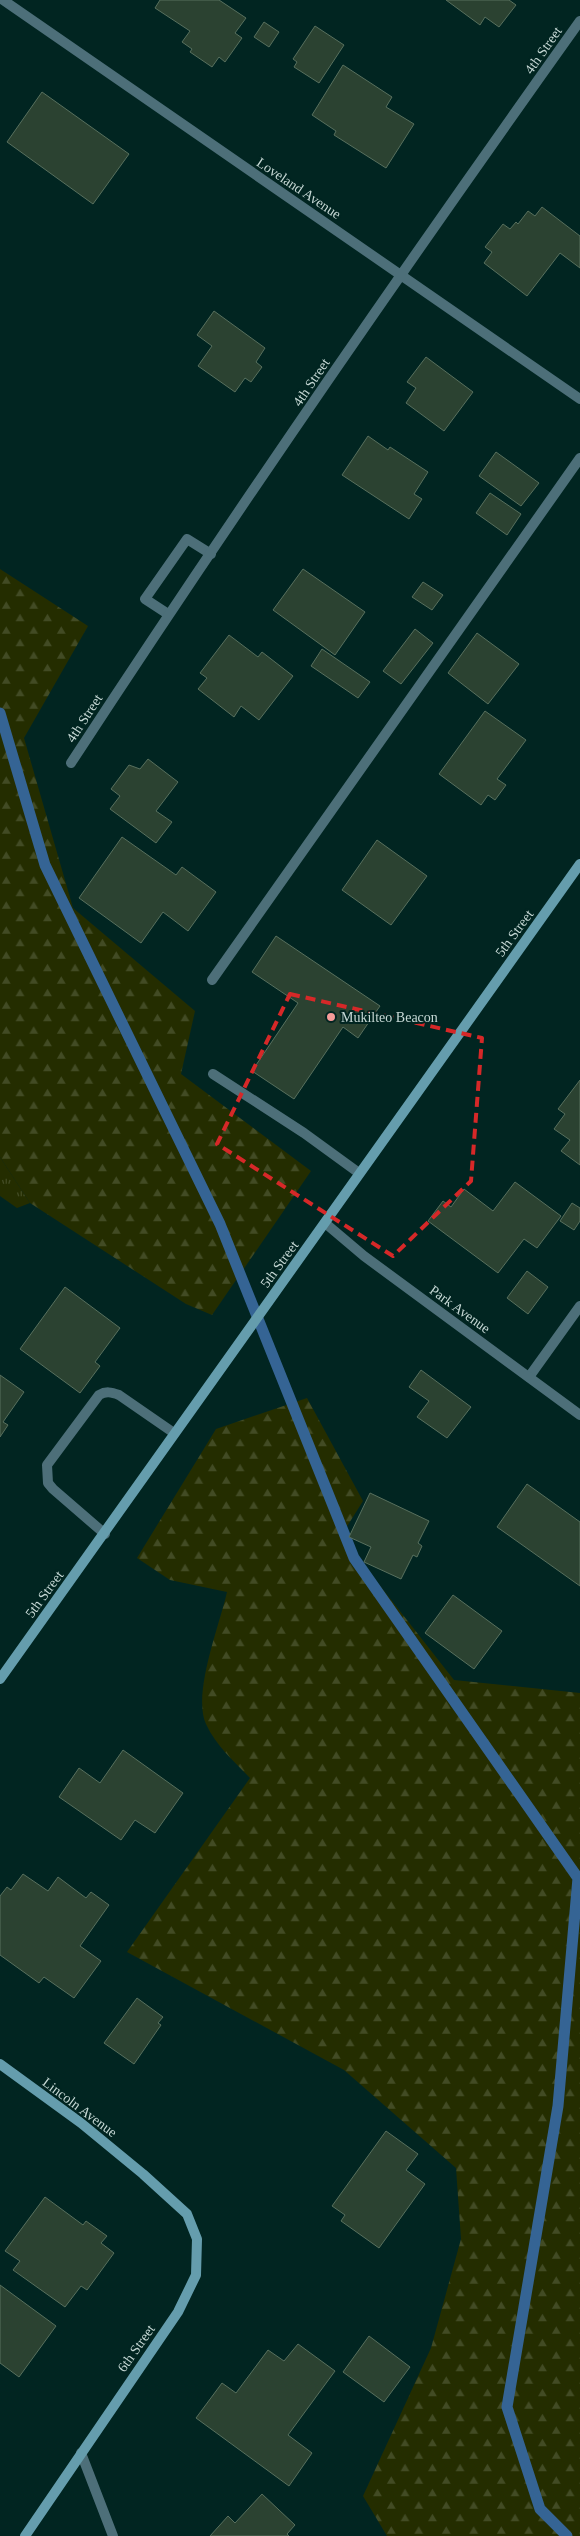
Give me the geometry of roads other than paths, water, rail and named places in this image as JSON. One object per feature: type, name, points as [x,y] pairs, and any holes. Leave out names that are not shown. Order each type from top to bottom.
[{"type":"main road","name":"5th Street","points":[[0,1679],[580,864]]},
{"type":"main road","name":"Lincoln Avenue","points":[[0,2064],[81,2123],[143,2174]]},
{"type":"main road","name":"6th Street","points":[[26,2536],[178,2312],[196,2275],[197,2238],[187,2214],[143,2174]]},
{"type":"street","points":[[0,6],[3,0]]},
{"type":"street","name":"Loveland Avenue","points":[[3,0],[580,399]]},
{"type":"street","name":"4th Street","points":[[71,763],[168,614],[211,554],[400,274],[580,21]]},
{"type":"street","points":[[212,980],[580,458]]},
{"type":"street","points":[[168,614],[145,599],[187,539],[211,554]]},
{"type":"street","points":[[213,1074],[304,1133],[359,1173]]},
{"type":"street","name":"Park Avenue","points":[[325,1223],[364,1256],[580,1415]]},
{"type":"street","points":[[529,1376],[580,1306]]},
{"type":"street","points":[[105,1534],[53,1489],[48,1483],[47,1465],[99,1395],[104,1392],[112,1392],[119,1395],[174,1433]]},
{"type":"street","points":[[81,2453],[113,2536]]},
{"type":"waterway","points":[[0,713],[45,865],[220,1224],[354,1558],[578,1878],[558,2106],[507,2407],[540,2509],[567,2536]]},
{"type":"place","name":"Mukilteo Beacon","points":[[331,1017]]}]
